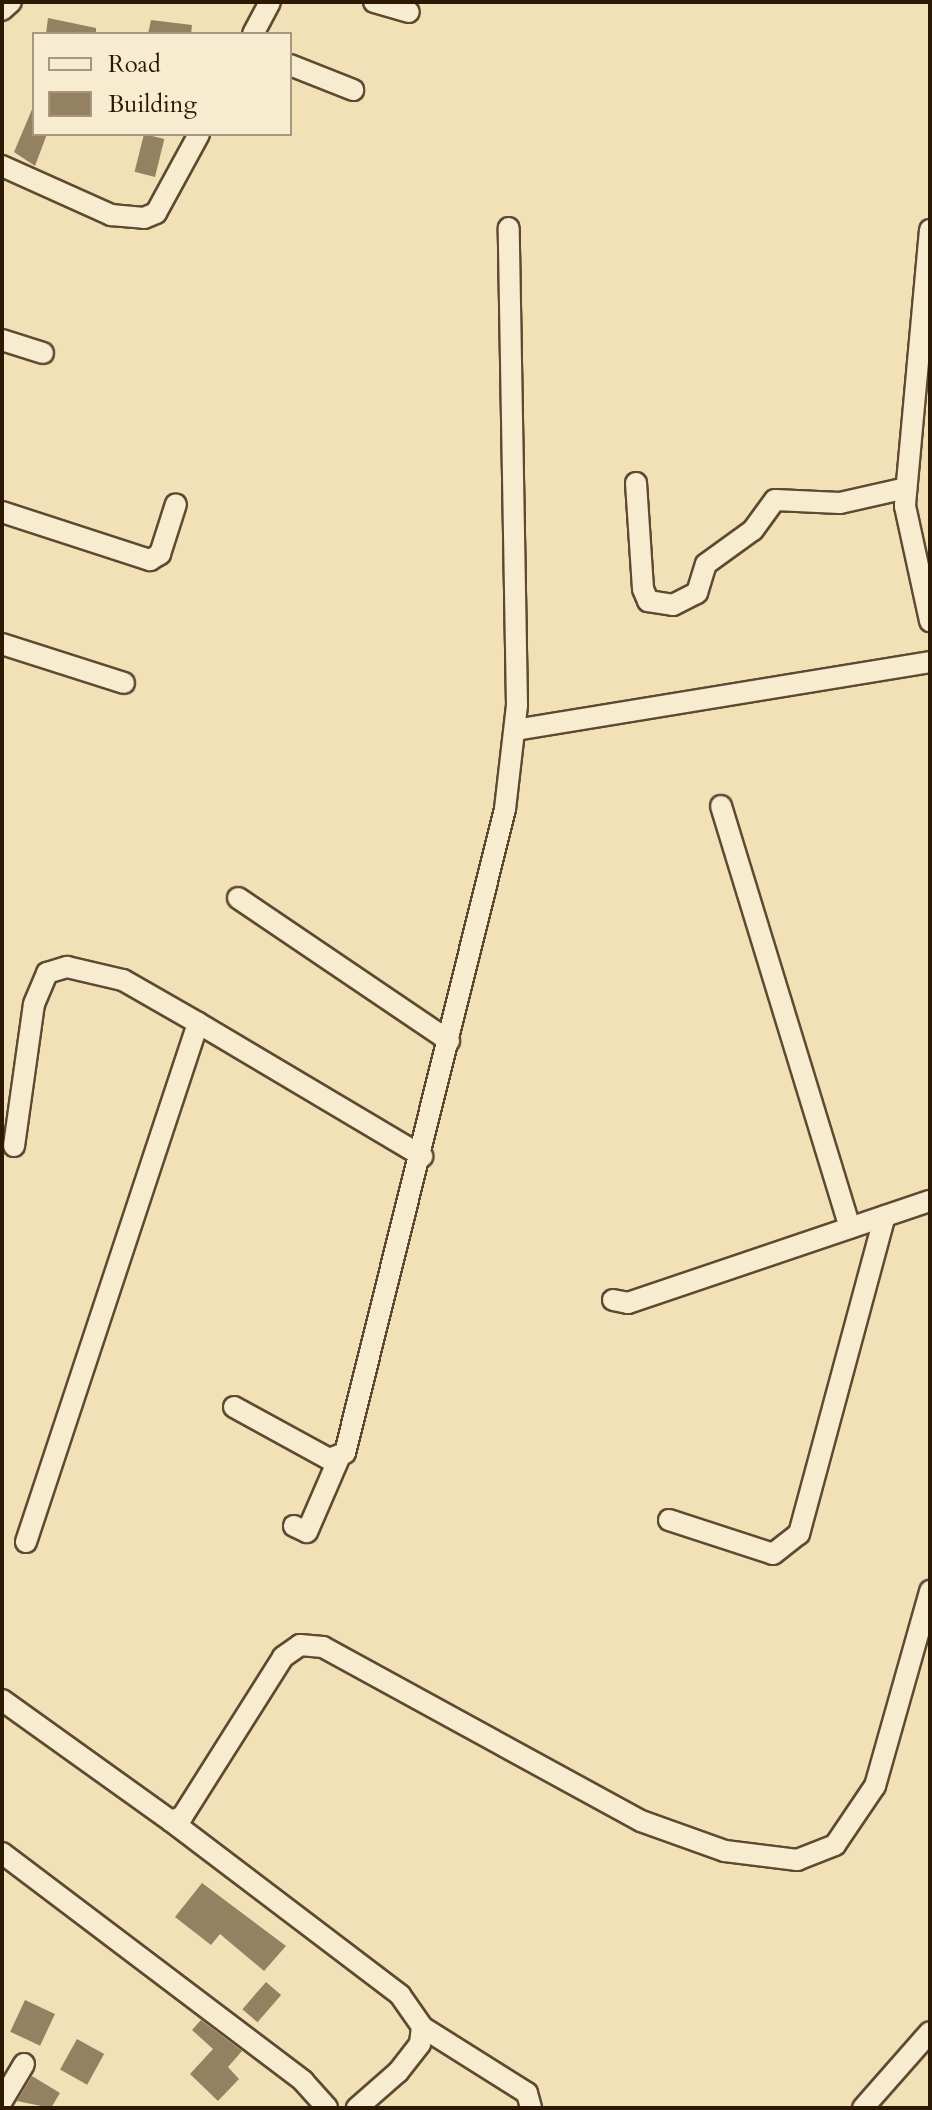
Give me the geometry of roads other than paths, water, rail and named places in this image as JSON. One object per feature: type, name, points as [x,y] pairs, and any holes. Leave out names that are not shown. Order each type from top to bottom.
[{"type":"street","points":[[374,2],[409,12]]},
{"type":"street","points":[[254,32],[265,3]]},
{"type":"street","points":[[292,66],[353,90]]},
{"type":"street","points":[[2,166],[111,215],[144,218],[156,213],[198,136]]},
{"type":"street","points":[[294,1526],[307,1532],[339,1458],[376,1346],[505,809],[515,730],[509,228]]},
{"type":"street","points":[[930,230],[906,488],[911,555],[930,621]]},
{"type":"street","points":[[2,340],[43,353]]},
{"type":"street","points":[[636,483],[643,589],[648,601],[673,605],[697,593],[706,564],[745,537],[775,500],[840,503],[906,488]]},
{"type":"street","points":[[2,512],[150,560],[160,554],[176,504]]},
{"type":"street","points":[[2,644],[124,683]]},
{"type":"street","points":[[515,730],[930,662]]},
{"type":"street","points":[[721,806],[850,1228]]},
{"type":"street","points":[[238,898],[449,1041]]},
{"type":"street","points":[[14,1146],[34,1004],[47,973],[67,967],[123,980],[422,1156]]},
{"type":"street","points":[[26,1542],[198,1023]]},
{"type":"street","points":[[613,1300],[628,1303],[930,1201]]},
{"type":"street","points":[[669,1520],[773,1554],[799,1534],[885,1216]]},
{"type":"street","points":[[234,1407],[286,1439],[339,1458]]},
{"type":"street","points":[[171,1821],[182,1817],[283,1657],[300,1645],[323,1647],[426,1697],[641,1821],[725,1851],[812,1857],[844,1836],[875,1786],[930,1591]]},
{"type":"street","points":[[2,1700],[171,1821],[400,1995],[422,2027],[527,2093],[531,2108]]},
{"type":"street","points":[[2,1853],[303,2081],[327,2108]]},
{"type":"street","points":[[357,2108],[398,2072],[420,2044],[422,2027]]},
{"type":"street","points":[[863,2108],[930,2032]]},
{"type":"street","points":[[2,2101],[24,2064]]}]
